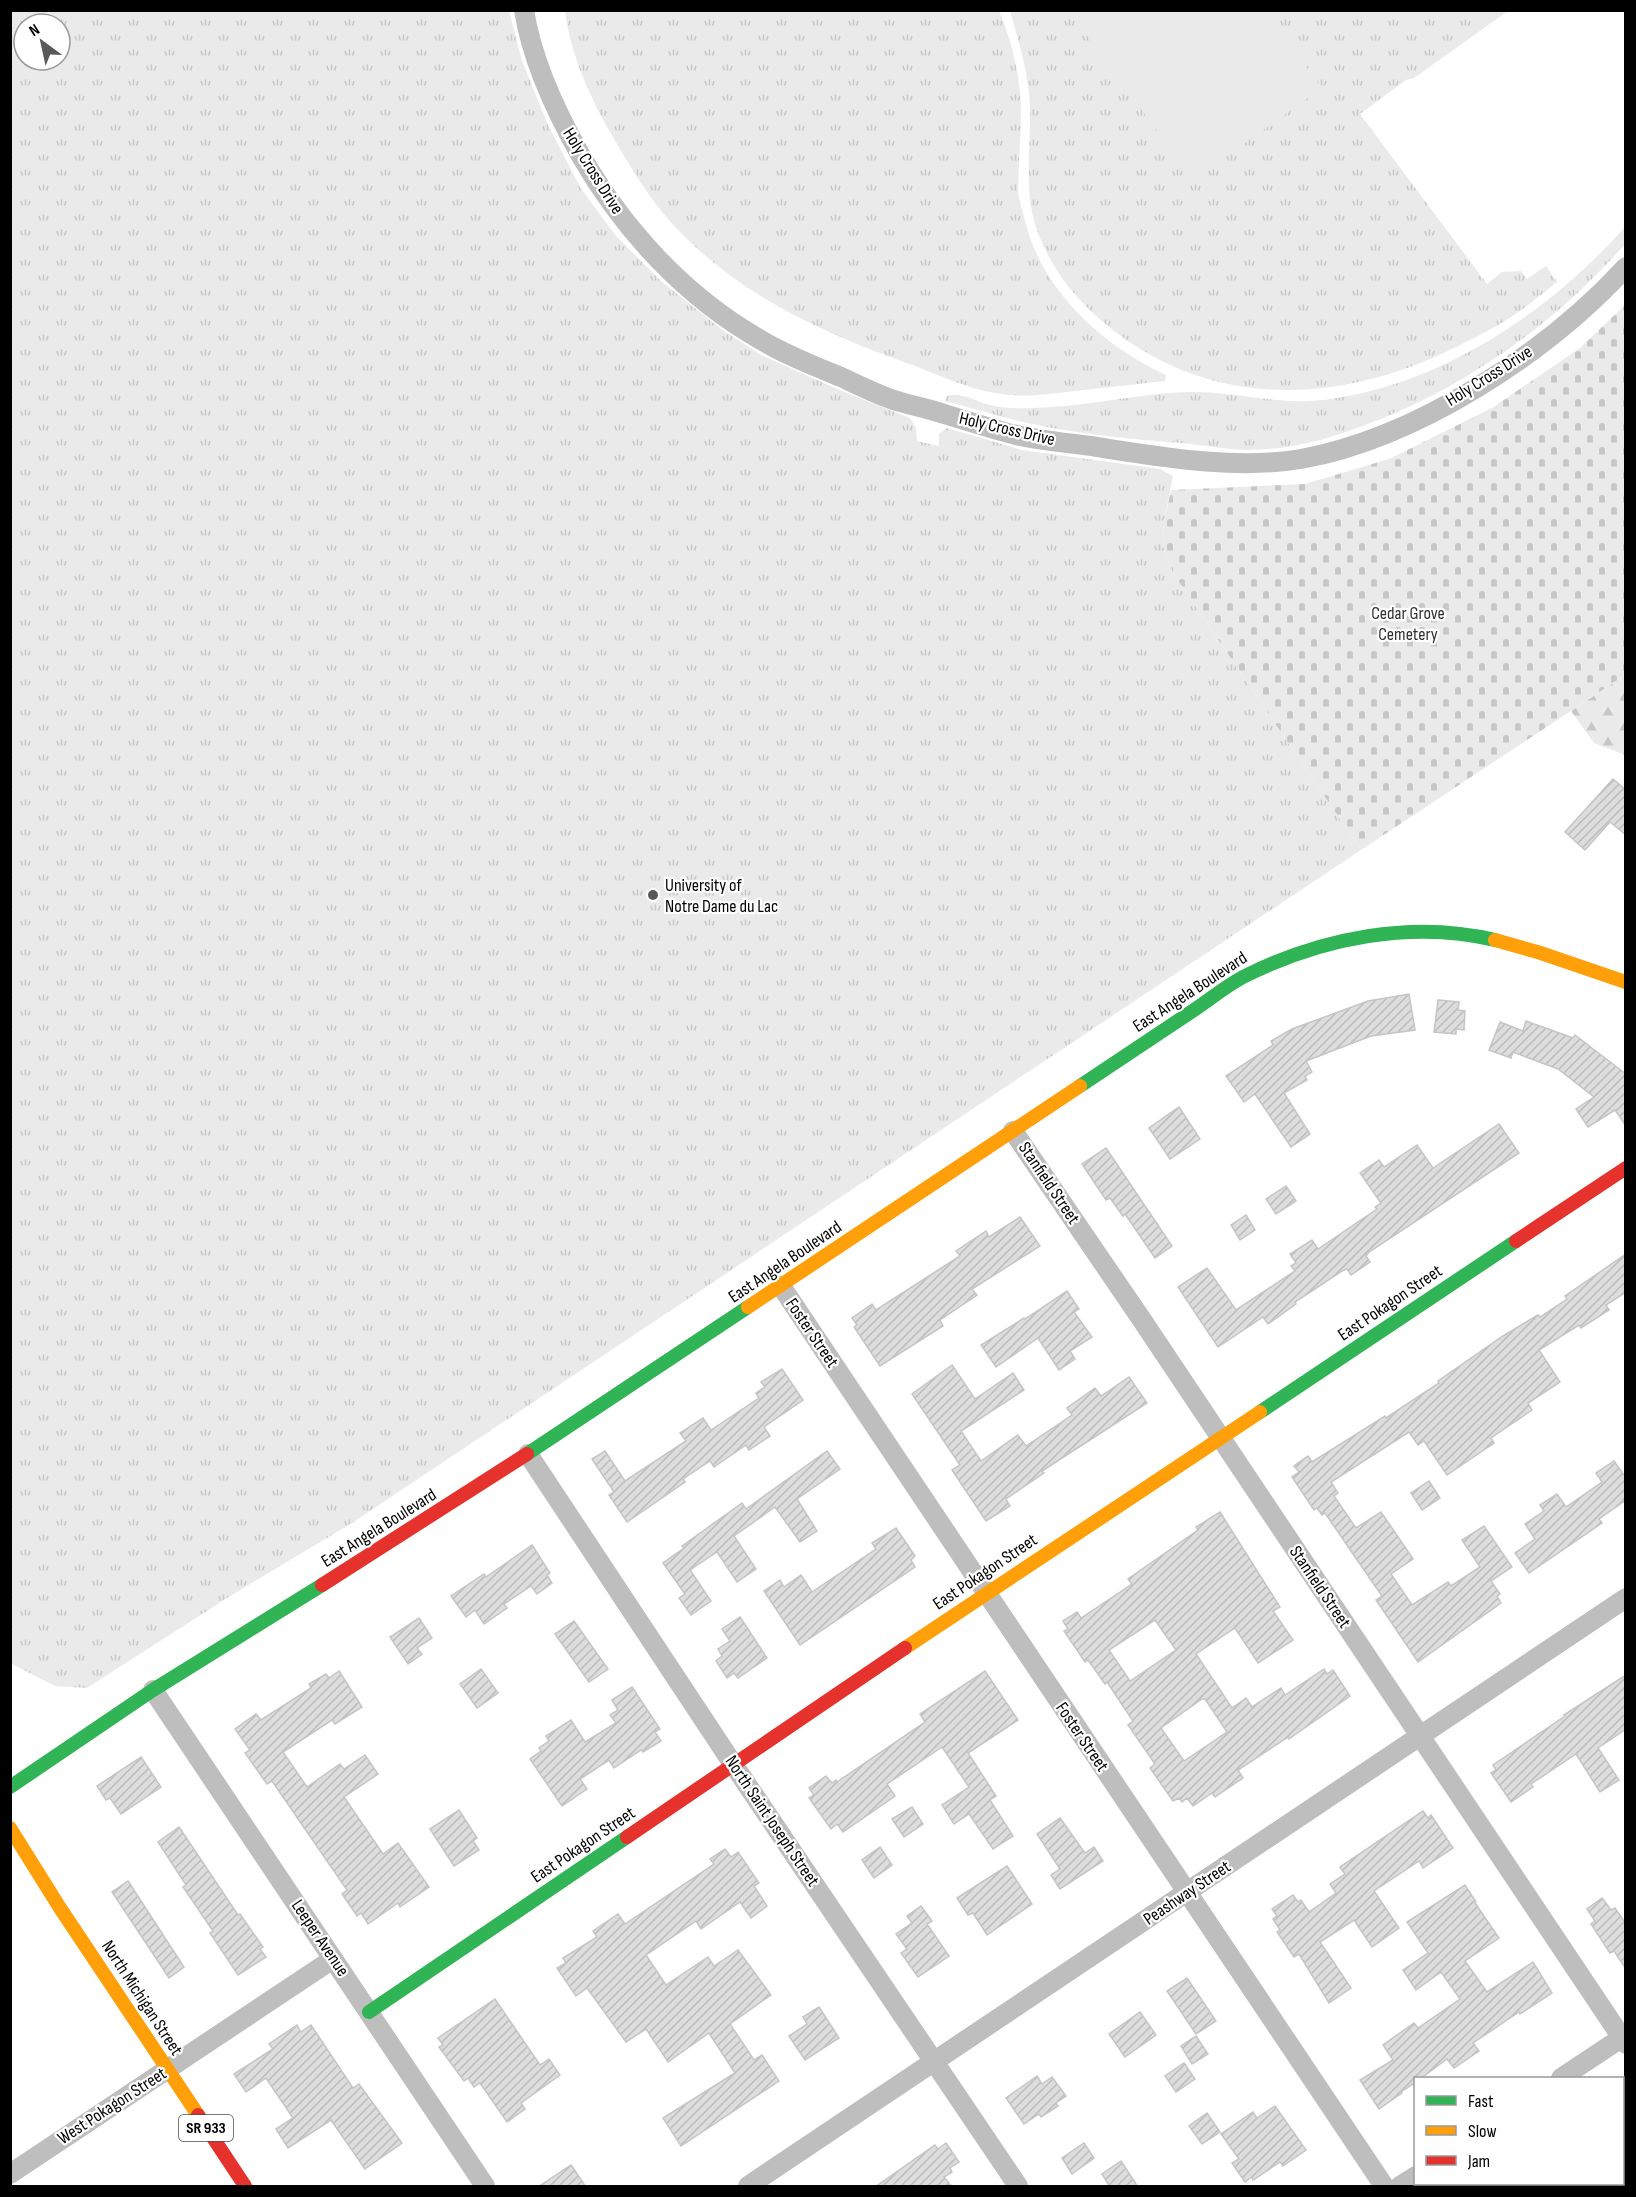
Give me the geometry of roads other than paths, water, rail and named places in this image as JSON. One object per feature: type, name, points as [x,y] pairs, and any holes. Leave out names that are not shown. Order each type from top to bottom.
[{"type":"main road","name":"East Angela Boulevard","points":[[10,1787],[153,1690],[528,1454],[1245,976],[1300,952],[1348,939],[1388,933],[1429,932],[1469,935],[1527,949],[1626,982]]},
{"type":"main road","name":"East Pokagon Street","points":[[369,2012],[987,1593],[1626,1168]]},
{"type":"main road","name":"North Michigan Street","points":[[10,1828],[60,1908],[245,2187]]},
{"type":"street","name":"Holy Cross Drive","points":[[524,10],[541,72],[564,125],[593,176],[629,228],[666,267],[715,309],[759,339],[802,361],[891,399],[1017,435],[1169,458],[1242,463],[1300,459],[1337,450],[1380,436],[1422,417],[1503,371],[1533,350],[1590,303],[1626,267]]},
{"type":"street","name":"Stanfield Street","points":[[1013,1131],[1624,2039]]},
{"type":"street","name":"Foster Street","points":[[781,1286],[1384,2187]]},
{"type":"street","name":"North Saint Joseph Street","points":[[528,1454],[733,1764],[1018,2187]]},
{"type":"street","name":"Peashway Street","points":[[748,2187],[1626,1598]]},
{"type":"street","name":"Leeper Avenue","points":[[153,1690],[485,2187]]},
{"type":"street","name":"West Pokagon Street","points":[[10,2174],[333,1959]]},
{"type":"street","points":[[1564,2077],[1624,2039]]},
{"type":"street","points":[[1400,2187],[1414,2177]]},
{"type":"place","name":"University of Notre Dame du Lac","points":[[653,895]]},
{"type":"park label","name":"Cedar Grove Cemetery","points":[[1408,623]]}]
